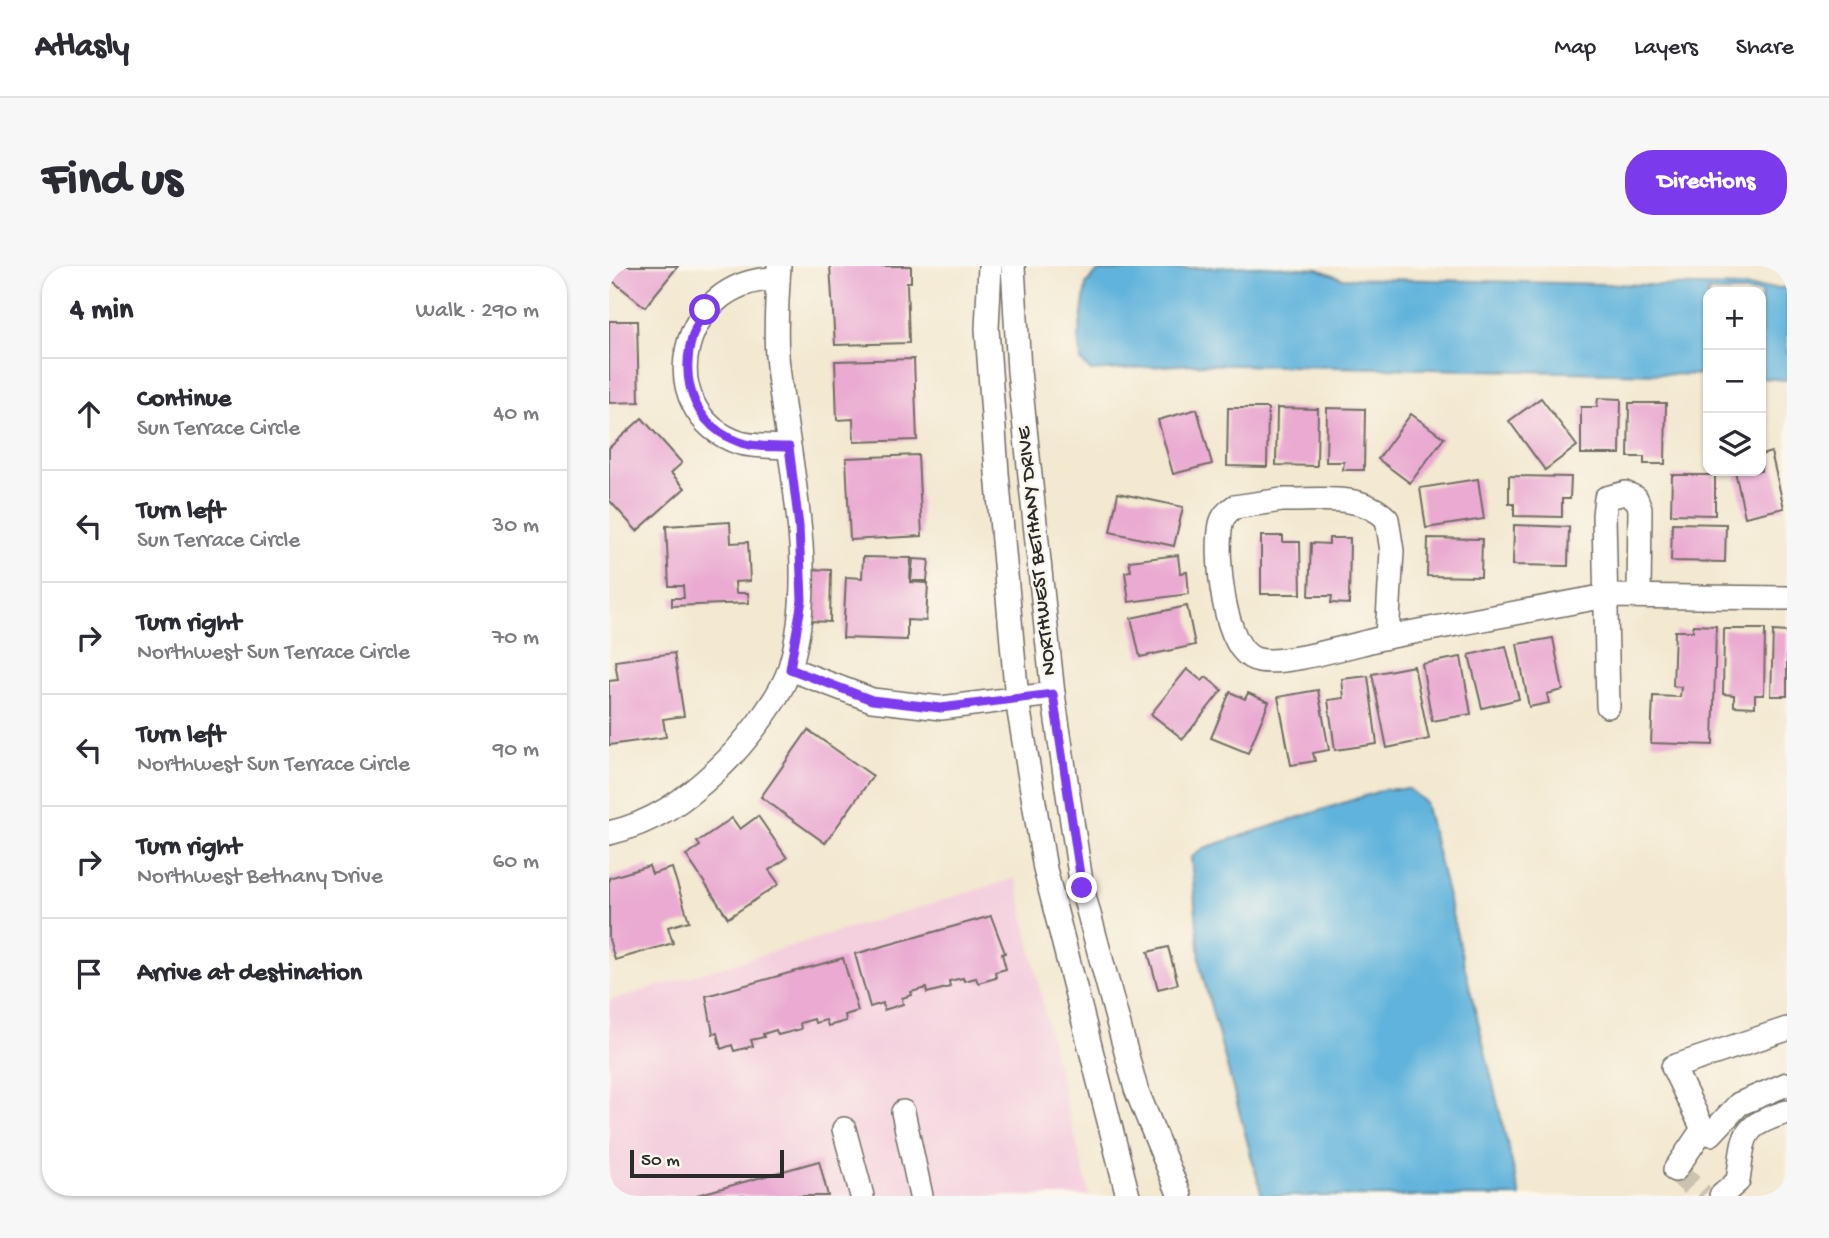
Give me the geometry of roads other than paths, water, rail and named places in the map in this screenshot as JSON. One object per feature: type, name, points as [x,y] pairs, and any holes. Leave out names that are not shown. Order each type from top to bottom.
[{"type":"street","name":"NORTHWEST BETHANY DRIVE","points":[[991,266],[988,342],[1017,699],[1045,869],[1128,1196]]},
{"type":"street","name":"NORTHWEST BETHANY DRIVE","points":[[1013,266],[1019,372],[1053,694],[1082,888],[1136,1089],[1180,1196]]},
{"type":"street","points":[[609,833],[633,828],[683,802],[743,746],[790,669],[802,600],[799,526],[789,447],[777,354],[779,273],[746,283],[716,298],[695,324],[689,340],[686,368],[694,400],[713,427],[742,443],[789,447]]},
{"type":"street","points":[[1608,706],[1606,498],[1625,493],[1636,498],[1640,508],[1639,596]]},
{"type":"street","points":[[1387,636],[1392,551],[1390,528],[1380,512],[1355,501],[1282,500],[1248,503],[1226,513],[1220,536],[1221,573],[1231,635],[1244,654],[1254,659],[1275,662],[1387,636],[1606,596],[1787,597]]},
{"type":"street","points":[[790,669],[872,700],[941,708],[1053,694]]},
{"type":"street","points":[[1787,1029],[1673,1067],[1703,1129],[1711,1134],[1739,1104],[1787,1084]]},
{"type":"street","points":[[903,1112],[921,1196]]},
{"type":"street","points":[[1721,1196],[1738,1181],[1744,1141],[1756,1122],[1787,1112]]},
{"type":"street","points":[[844,1129],[862,1196]]},
{"type":"street","points":[[1675,1170],[1703,1129]]},
{"type":"water","points":[[1260,266],[1318,269],[1341,278],[1742,287],[1703,287],[1703,375],[1191,364],[1091,371],[1081,361],[1079,334],[1086,285],[1098,271]]},
{"type":"water","points":[[1766,288],[1787,288],[1787,380],[1766,378]]},
{"type":"water","points":[[1386,789],[1409,789],[1425,802],[1520,1196],[1262,1196],[1201,970],[1191,858],[1204,848]]},
{"type":"tunnel","points":[[1675,1170],[1703,1196]]}]
